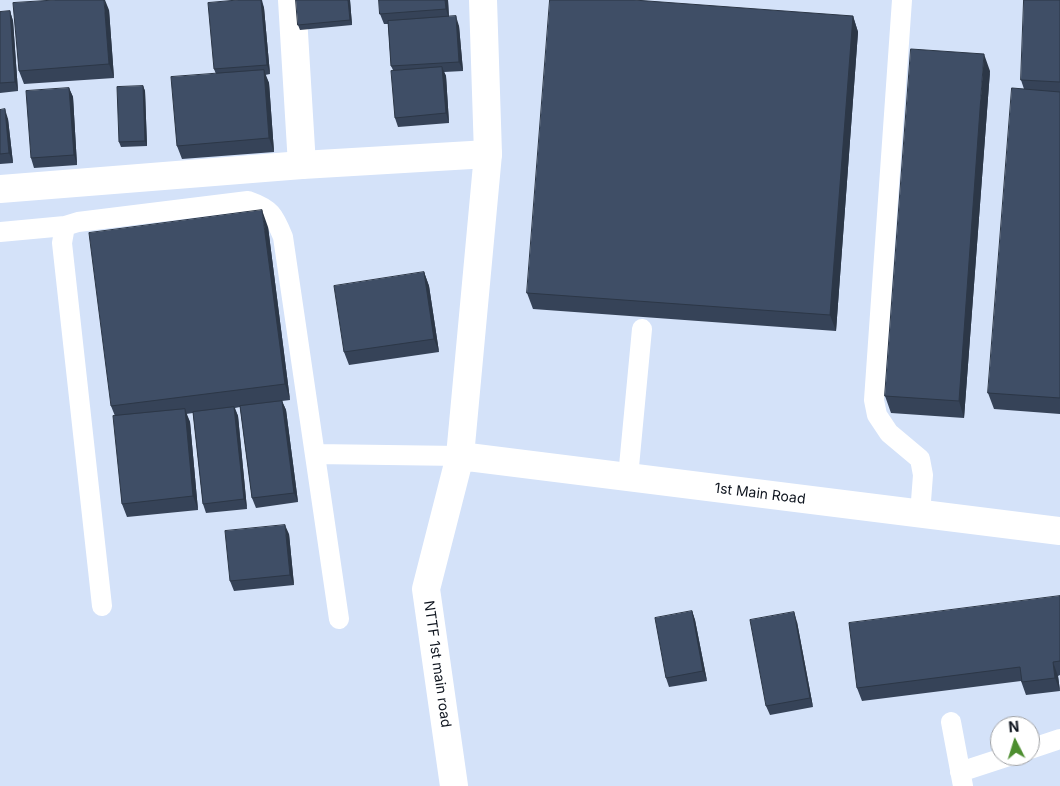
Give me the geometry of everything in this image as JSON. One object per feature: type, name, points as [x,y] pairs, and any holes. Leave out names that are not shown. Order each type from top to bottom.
[{"type":"street","points":[[292,0],[302,165]]},
{"type":"street","name":"NTTF 1st main road","points":[[454,786],[426,589],[460,456],[488,154],[483,0]]},
{"type":"street","points":[[0,189],[302,165],[488,154]]},
{"type":"street","name":"1st Main Road","points":[[460,456],[1060,531]]},
{"type":"lane","points":[[902,0],[874,400],[877,415],[890,433],[920,459],[923,475],[920,514]]},
{"type":"lane","points":[[0,232],[65,226],[78,222],[248,201],[263,206],[274,215],[283,237],[339,619]]},
{"type":"lane","points":[[65,226],[62,243],[102,606]]},
{"type":"lane","points":[[628,477],[642,329]]},
{"type":"lane","points":[[315,454],[460,456]]},
{"type":"lane","points":[[951,722],[962,779],[990,765]]},
{"type":"lane","points":[[1040,746],[1060,739]]},
{"type":"building","points":[[55,0],[104,0],[109,64],[19,71],[13,3]]},
{"type":"building","points":[[261,0],[267,65],[214,69],[208,3]]},
{"type":"building","points":[[296,0],[348,0],[350,20],[298,25]]},
{"type":"building","points":[[379,0],[445,0],[446,9],[380,14]]},
{"type":"building","points":[[550,0],[634,0],[853,16],[830,315],[527,293]]},
{"type":"building","points":[[1024,0],[1060,0],[1060,82],[1021,80]]},
{"type":"building","points":[[10,11],[15,82],[0,83],[0,12]]},
{"type":"building","points":[[456,16],[459,62],[391,66],[388,21]]},
{"type":"building","points":[[911,49],[984,54],[959,401],[885,396]]},
{"type":"building","points":[[442,67],[446,113],[395,118],[391,71]]},
{"type":"building","points":[[264,70],[269,138],[177,146],[171,77]]},
{"type":"building","points":[[143,86],[145,141],[119,142],[117,87]]},
{"type":"building","points":[[69,88],[74,155],[31,158],[26,91]]},
{"type":"building","points":[[1012,88],[1060,92],[1060,398],[988,393]]},
{"type":"building","points":[[5,109],[9,153],[0,154],[0,110]]},
{"type":"building","points":[[262,210],[285,384],[111,406],[89,233]]},
{"type":"building","points":[[424,272],[434,339],[344,352],[334,286]]},
{"type":"building","points":[[282,401],[294,493],[252,498],[240,406]]},
{"type":"building","points":[[234,407],[244,499],[203,504],[193,412]]},
{"type":"building","points":[[185,409],[193,496],[122,504],[113,416]]},
{"type":"building","points":[[285,525],[290,575],[230,581],[225,531]]},
{"type":"building","points":[[1060,596],[1060,661],[1053,662],[1055,678],[1022,682],[1020,667],[857,688],[849,623]]},
{"type":"building","points":[[692,611],[703,671],[666,678],[655,618]]},
{"type":"building","points":[[794,612],[810,698],[766,706],[750,620]]}]
